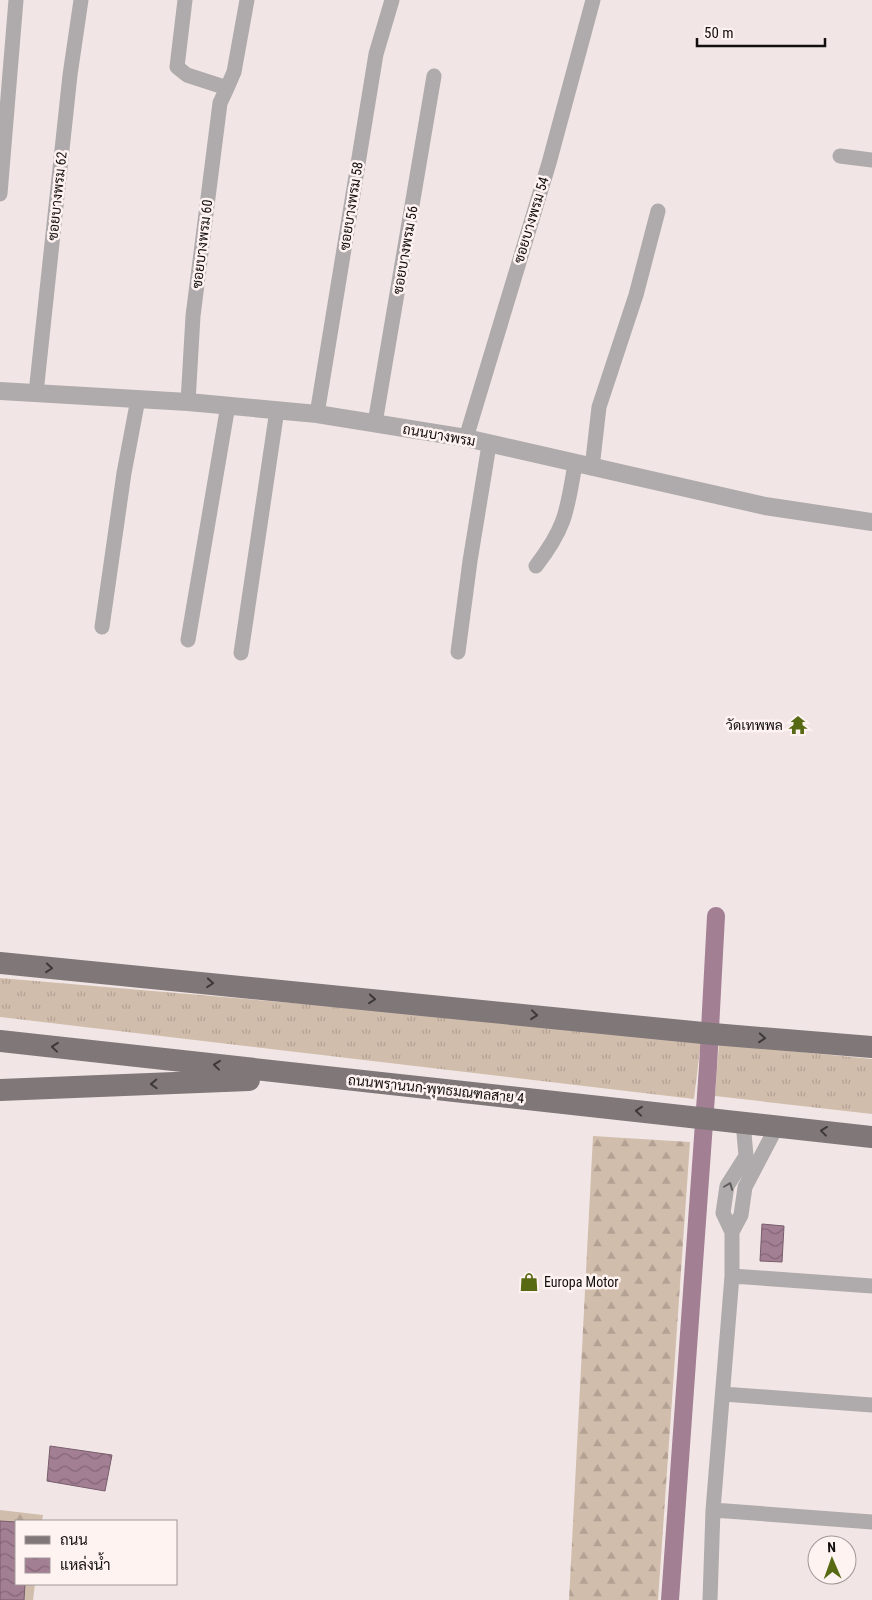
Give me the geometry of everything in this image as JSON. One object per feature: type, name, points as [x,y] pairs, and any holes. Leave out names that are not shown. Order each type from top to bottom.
[{"type":"main road","points":[[0,963],[704,1033],[872,1047]]},
{"type":"main road","name":"ถนนพรานนก-พุทธมณฑลสาย 4","points":[[0,1041],[872,1137]]},
{"type":"main road","points":[[0,1090],[325,1077]]},
{"type":"street","points":[[0,194],[16,0]]},
{"type":"street","name":"ซอยบางพรม 62","points":[[36,393],[70,75],[81,0]]},
{"type":"street","points":[[185,0],[177,67],[186,76],[227,88]]},
{"type":"street","name":"ซอยบางพรม 60","points":[[188,402],[193,316],[220,103],[234,72],[247,0]]},
{"type":"street","name":"ซอยบางพรม 58","points":[[317,414],[376,54],[392,0]]},
{"type":"street","name":"ซอยบางพรม 54","points":[[466,438],[549,163],[593,0]]},
{"type":"street","name":"ซอยบางพรม 56","points":[[375,423],[434,76]]},
{"type":"street","points":[[840,156],[872,160]]},
{"type":"street","points":[[536,566],[561,529],[583,466],[599,406],[636,295],[658,210]]},
{"type":"street","name":"ถนนบางพรม","points":[[0,391],[188,402],[317,414],[466,438],[489,445],[765,506],[872,522]]},
{"type":"street","points":[[102,626],[124,473],[138,399]]},
{"type":"street","points":[[188,640],[228,405]]},
{"type":"street","points":[[241,653],[276,410]]},
{"type":"street","points":[[458,652],[489,445]]},
{"type":"street","points":[[710,1600],[713,1510],[732,1276],[732,1232],[723,1213],[727,1186],[746,1156],[743,1122]]},
{"type":"street","points":[[732,1232],[741,1215],[745,1187],[777,1126]]},
{"type":"street","points":[[732,1276],[872,1286]]},
{"type":"street","points":[[723,1394],[872,1405]]},
{"type":"street","points":[[713,1510],[872,1522]]},
{"type":"green space","points":[[0,978],[422,1014],[701,1041],[694,1099],[0,1017]]},
{"type":"green space","points":[[719,1044],[872,1059],[872,1114],[715,1096]]},
{"type":"green space","points":[[593,1136],[690,1142],[658,1600],[569,1600]]},
{"type":"green space","points":[[0,1510],[43,1515],[42,1520],[15,1520],[15,1585],[35,1585],[33,1600],[0,1600]]},
{"type":"water","points":[[762,1224],[784,1226],[782,1262],[760,1261]]},
{"type":"water","points":[[50,1446],[112,1455],[105,1491],[47,1481]]},
{"type":"water","points":[[0,1521],[15,1522],[15,1585],[25,1585],[24,1600],[0,1600]]},
{"type":"waterway","points":[[670,1600],[708,1067],[716,916]]},
{"type":"place","name":"วัดเทพพล","points":[[798,725]]},
{"type":"place","name":"Europa Motor","points":[[529,1282]]}]
